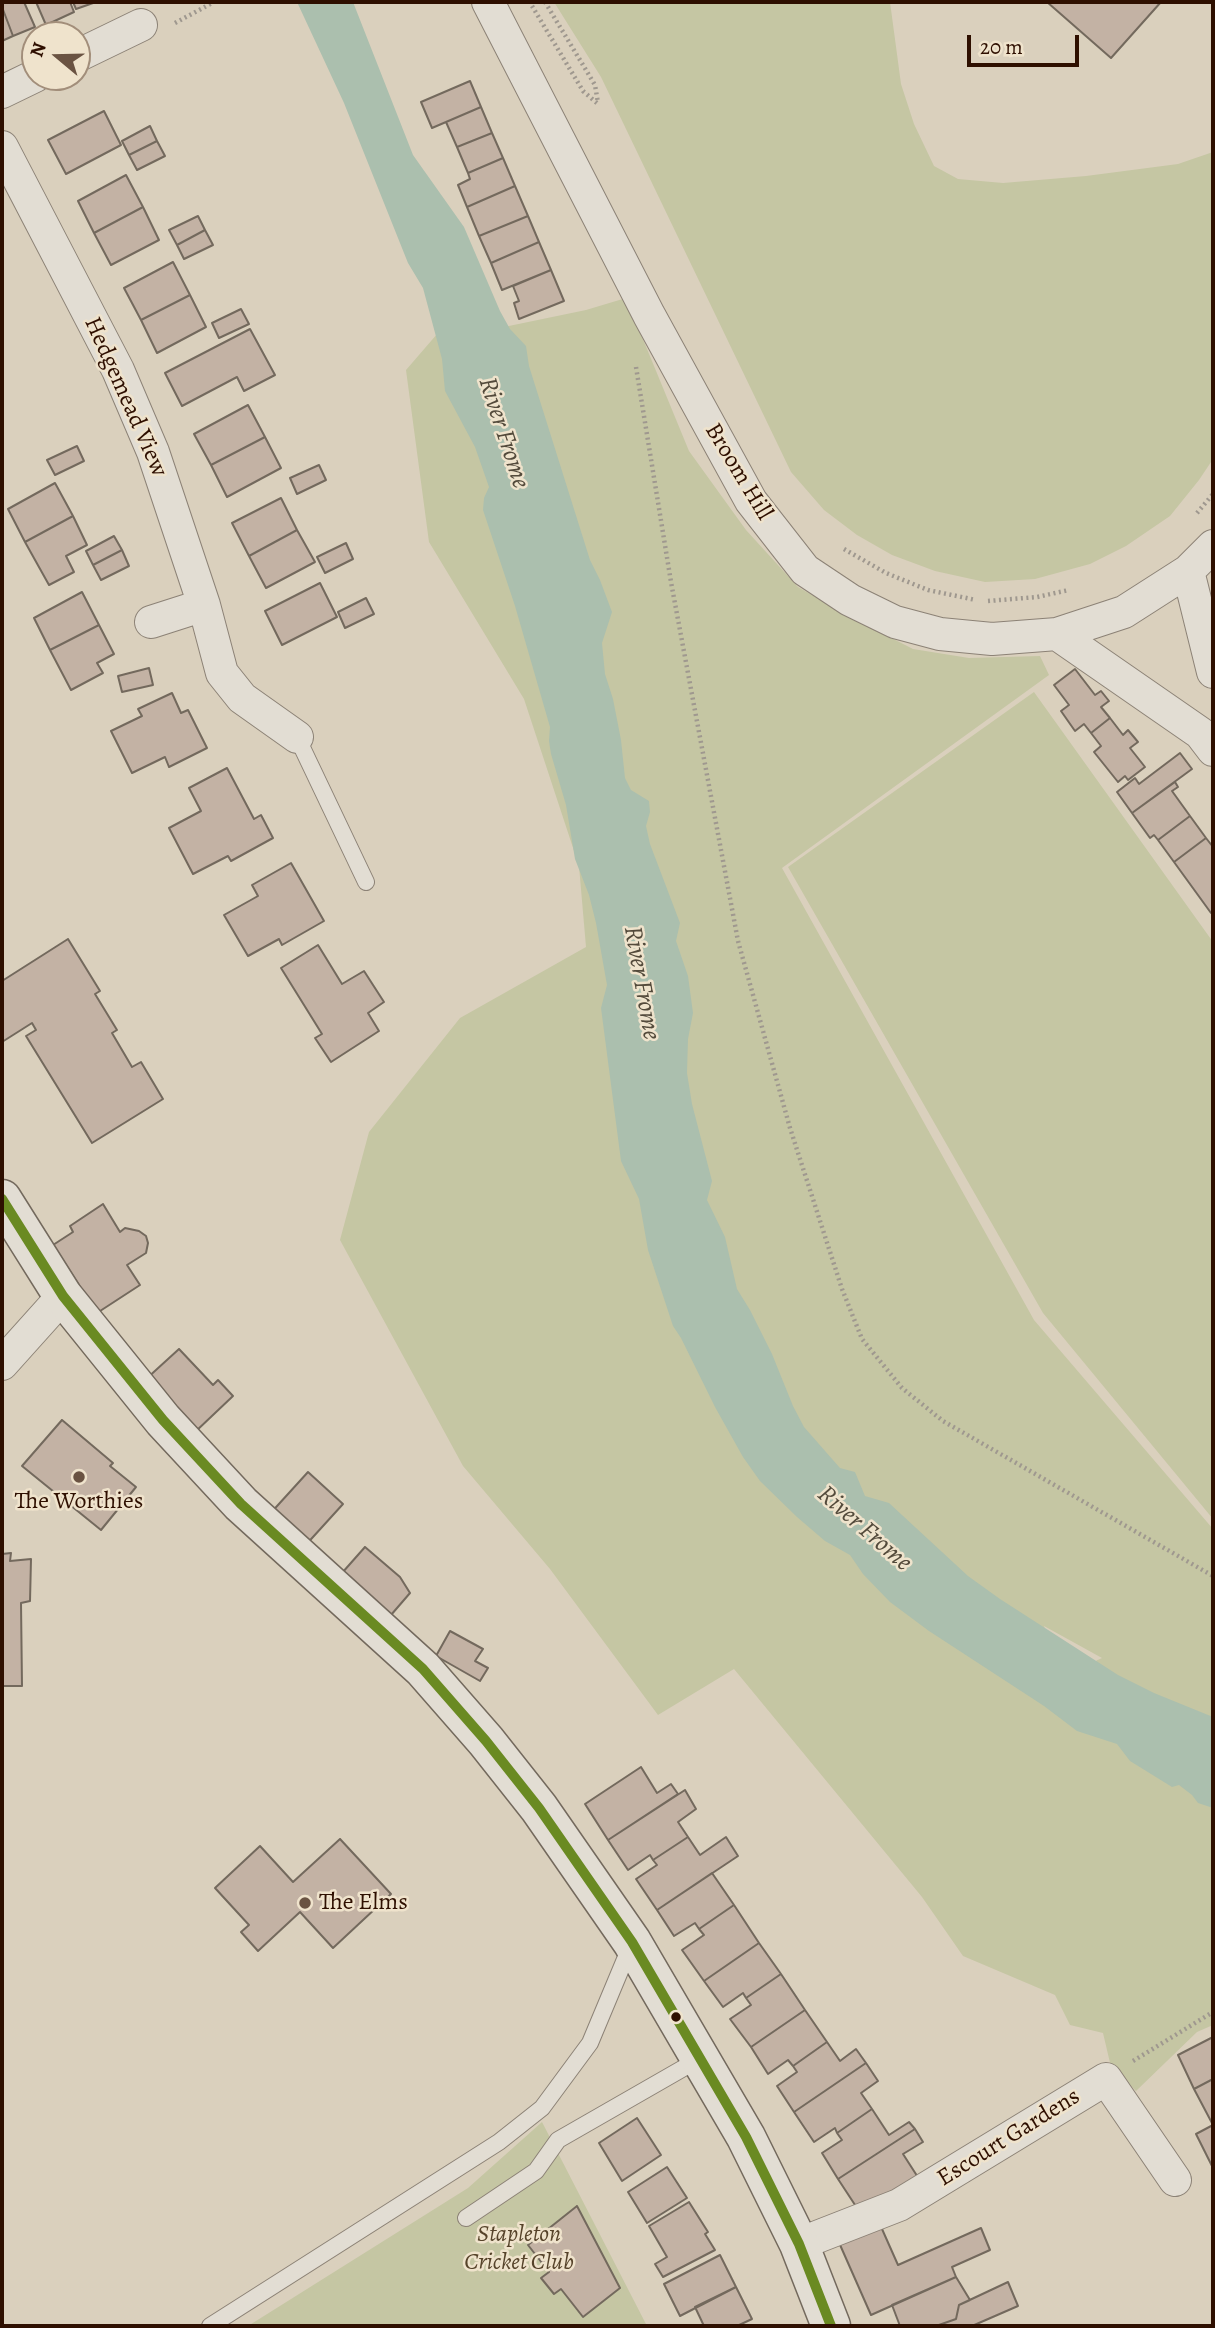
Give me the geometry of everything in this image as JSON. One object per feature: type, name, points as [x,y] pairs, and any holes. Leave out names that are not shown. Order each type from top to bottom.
[{"type":"main road","points":[[2,1199],[63,1296],[163,1420],[241,1504],[423,1670],[477,1731],[538,1808],[632,1942],[746,2137],[799,2244],[831,2326]]},
{"type":"street","name":"Broom Hill","points":[[488,2],[649,315],[751,501],[805,570],[850,600],[895,622],[940,634],[992,639],[1057,634],[1124,612],[1188,571],[1213,546]]},
{"type":"street","points":[[91,49],[141,25]]},
{"type":"street","points":[[2,92],[21,83]]},
{"type":"street","name":"Hedgemead View","points":[[2,147],[118,370],[153,452],[204,605],[222,673],[242,698],[297,737]]},
{"type":"street","points":[[1188,571],[1213,672]]},
{"type":"street","points":[[151,622],[204,605]]},
{"type":"street","points":[[1057,634],[1200,733],[1213,750]]},
{"type":"street","points":[[2,1364],[63,1296]]},
{"type":"street","name":"Escourt Gardens","points":[[799,2244],[899,2205],[1106,2078],[1175,2180]]},
{"type":"lane","points":[[297,737],[366,882]]},
{"type":"lane","points":[[210,2326],[499,2141],[542,2108],[590,2043],[632,1942]]},
{"type":"lane","points":[[466,2218],[536,2172],[558,2140],[701,2058]]},
{"type":"path","points":[[530,2],[583,90],[598,104],[595,85],[545,2]]},
{"type":"path","points":[[634,355],[671,582],[738,941],[790,1128],[842,1289],[862,1339],[902,1388],[943,1421],[1213,1576]]},
{"type":"path","points":[[1191,521],[1213,494]]},
{"type":"path","points":[[844,549],[886,573],[928,590],[983,601],[1037,597],[1073,589]]},
{"type":"path","points":[[1106,2078],[1213,2012]]},
{"type":"green space","points":[[554,2],[890,2],[901,84],[914,124],[934,166],[958,179],[1003,183],[1086,176],[1178,164],[1213,152],[1213,459],[1199,480],[1170,516],[1126,546],[1090,564],[1035,579],[985,582],[935,571],[892,555],[857,535],[824,510],[791,472],[601,77]]},
{"type":"green space","points":[[626,298],[689,451],[746,530],[798,587],[913,649],[969,658],[1040,656],[1049,675],[782,868],[1034,1320],[1213,1529],[1213,2025],[1197,2032],[1136,2091],[1111,2067],[1103,2033],[1070,2025],[1055,1995],[963,1956],[922,1897],[734,1669],[658,1715],[550,1569],[463,1466],[340,1240],[369,1132],[460,1018],[586,947],[579,866],[524,699],[429,542],[406,370],[444,326],[504,327],[586,310]],"holes":[[[1044,1626],[1102,1658],[1063,1676]]]},
{"type":"green space","points":[[1034,692],[1213,942],[1213,1519],[1043,1313],[788,867]]},
{"type":"green space","name":"Stapleton Cricket Club","points":[[542,2122],[647,2326],[248,2326],[468,2188]]},
{"type":"water","name":"River Frome","points":[[297,2],[353,2],[413,155],[464,227],[500,311],[510,329],[526,346],[529,366],[590,560],[612,612],[602,643],[605,674],[621,740],[625,778],[631,790],[649,801],[650,812],[646,826],[650,844],[680,923],[676,941],[688,976],[693,1013],[688,1039],[687,1073],[692,1104],[712,1181],[707,1200],[725,1237],[737,1289],[772,1354],[793,1406],[804,1427],[840,1468],[855,1472],[865,1496],[889,1503],[968,1576],[1118,1675],[1213,1717],[1213,1808],[1198,1803],[1179,1785],[1172,1787],[1130,1761],[1117,1744],[1077,1731],[890,1602],[863,1574],[850,1555],[825,1541],[760,1481],[743,1457],[673,1326],[648,1250],[639,1199],[621,1161],[601,1008],[607,985],[596,923],[575,859],[566,805],[551,754],[550,727],[515,606],[483,510],[489,487],[475,447],[445,391],[442,359],[423,288],[408,263],[344,103]]},
{"type":"building","points":[[2,2],[24,2],[32,21],[21,21],[21,33],[13,36]]},
{"type":"building","points":[[36,2],[70,2],[74,12],[55,21],[44,21]]},
{"type":"building","points":[[73,2],[96,2],[76,9]]},
{"type":"building","points":[[1047,2],[1161,2],[1111,58]]},
{"type":"building","points":[[2,7],[13,36],[2,41]]},
{"type":"building","points":[[470,81],[481,107],[432,128],[421,102]]},
{"type":"building","points":[[481,107],[492,133],[457,147],[446,122]]},
{"type":"building","points":[[104,111],[121,145],[66,174],[48,140]]},
{"type":"building","points":[[150,126],[157,141],[129,155],[122,141]]},
{"type":"building","points":[[492,133],[503,158],[468,173],[457,147]]},
{"type":"building","points":[[157,141],[165,156],[137,170],[129,155]]},
{"type":"building","points":[[503,158],[515,186],[467,207],[458,185],[470,179],[468,173]]},
{"type":"building","points":[[126,175],[143,207],[94,233],[78,201]]},
{"type":"building","points":[[515,186],[528,216],[479,236],[467,207]]},
{"type":"building","points":[[143,207],[159,240],[111,265],[94,233]]},
{"type":"building","points":[[198,216],[205,230],[177,245],[169,230]]},
{"type":"building","points":[[528,216],[539,242],[491,263],[479,236]]},
{"type":"building","points":[[205,230],[213,245],[184,259],[177,245]]},
{"type":"building","points":[[539,242],[551,270],[502,290],[491,263]]},
{"type":"building","points":[[173,262],[190,295],[141,320],[124,288]]},
{"type":"building","points":[[551,270],[564,301],[519,319],[514,303],[519,301],[513,286]]},
{"type":"building","points":[[190,295],[206,327],[157,353],[141,320]]},
{"type":"building","points":[[241,309],[249,324],[219,338],[212,323]]},
{"type":"building","points":[[250,329],[275,375],[244,391],[237,377],[182,406],[165,373]]},
{"type":"building","points":[[248,405],[265,437],[211,465],[194,434]]},
{"type":"building","points":[[265,437],[281,468],[227,497],[211,465]]},
{"type":"building","points":[[77,446],[84,461],[55,475],[47,460]]},
{"type":"building","points":[[319,465],[326,480],[297,494],[290,478]]},
{"type":"building","points":[[55,483],[73,516],[25,542],[8,509]]},
{"type":"building","points":[[281,498],[297,530],[249,556],[232,523]]},
{"type":"building","points":[[73,516],[87,545],[66,556],[74,572],[49,585],[25,542]]},
{"type":"building","points":[[297,530],[315,562],[266,588],[249,556]]},
{"type":"building","points":[[114,536],[122,550],[93,565],[86,551]]},
{"type":"building","points":[[346,543],[353,559],[325,573],[317,557]]},
{"type":"building","points":[[122,550],[129,566],[101,580],[93,565]]},
{"type":"building","points":[[320,583],[337,617],[282,645],[265,611]]},
{"type":"building","points":[[82,592],[99,625],[50,650],[34,618]]},
{"type":"building","points":[[366,598],[374,614],[345,628],[338,612]]},
{"type":"building","points":[[99,625],[114,654],[97,663],[103,673],[71,690],[50,650]]},
{"type":"building","points":[[149,668],[153,685],[122,692],[118,676]]},
{"type":"building","points":[[1075,669],[1095,695],[1101,691],[1109,701],[1101,707],[1110,718],[1091,733],[1084,724],[1075,731],[1061,711],[1069,705],[1054,685]]},
{"type":"building","points":[[172,693],[181,713],[188,710],[207,748],[169,767],[165,757],[132,773],[111,731],[142,716],[138,709]]},
{"type":"building","points":[[1110,718],[1123,735],[1128,730],[1138,742],[1130,748],[1145,767],[1128,780],[1125,776],[1118,782],[1094,752],[1101,746],[1091,733]]},
{"type":"building","points":[[1180,753],[1192,769],[1132,813],[1117,792],[1135,778],[1139,784]]},
{"type":"building","points":[[227,768],[254,819],[261,815],[273,838],[231,861],[228,856],[193,874],[169,828],[201,811],[189,788]]},
{"type":"building","points":[[1175,782],[1178,787],[1172,791],[1190,816],[1158,840],[1154,835],[1150,838],[1132,813]]},
{"type":"building","points":[[1190,816],[1206,838],[1174,862],[1158,840]]},
{"type":"building","points":[[1206,838],[1213,847],[1211,913],[1174,862]]},
{"type":"building","points":[[291,863],[324,921],[282,945],[279,939],[248,956],[224,915],[258,896],[252,885]]},
{"type":"building","points":[[68,939],[100,991],[95,994],[117,1030],[112,1033],[132,1067],[141,1062],[163,1099],[92,1143],[26,1036],[36,1030],[32,1023],[2,1042],[2,981]]},
{"type":"building","points":[[318,945],[342,984],[364,971],[384,1002],[368,1013],[379,1031],[331,1062],[315,1038],[322,1034],[281,968]]},
{"type":"building","points":[[103,1204],[120,1232],[125,1228],[139,1231],[146,1236],[148,1243],[146,1253],[127,1265],[140,1285],[97,1313],[53,1245],[73,1232],[70,1226]]},
{"type":"building","points":[[179,1349],[213,1385],[218,1380],[233,1396],[194,1433],[145,1380]]},
{"type":"building","name":"The Worthies","points":[[62,1420],[113,1463],[110,1466],[136,1487],[101,1530],[22,1466]]},
{"type":"building","points":[[308,1472],[343,1504],[303,1548],[268,1516]]},
{"type":"building","points":[[365,1547],[400,1577],[410,1593],[391,1615],[342,1573]]},
{"type":"building","points":[[11,1553],[10,1561],[31,1559],[30,1601],[21,1603],[22,1686],[2,1686],[2,1554]]},
{"type":"building","points":[[450,1631],[483,1649],[475,1661],[488,1668],[480,1681],[436,1656]]},
{"type":"building","points":[[641,1767],[657,1793],[671,1784],[678,1794],[608,1840],[585,1804]]},
{"type":"building","points":[[685,1790],[696,1809],[678,1822],[688,1837],[653,1860],[650,1855],[628,1870],[608,1840]]},
{"type":"building","points":[[688,1837],[700,1855],[726,1837],[738,1856],[657,1910],[636,1879],[657,1865],[653,1860]]},
{"type":"building","name":"The Elms","points":[[340,1839],[391,1894],[333,1948],[300,1912],[258,1951],[241,1932],[249,1925],[215,1888],[260,1846],[293,1882]]},
{"type":"building","points":[[712,1873],[734,1905],[699,1929],[695,1923],[674,1936],[657,1910]]},
{"type":"building","points":[[734,1905],[759,1943],[704,1981],[682,1950],[704,1935],[699,1929]]},
{"type":"building","points":[[759,1943],[781,1974],[746,1998],[743,1993],[723,2007],[704,1981]]},
{"type":"building","points":[[781,1974],[805,2010],[751,2047],[730,2019],[751,2005],[746,1998]]},
{"type":"building","points":[[805,2010],[827,2042],[793,2066],[788,2060],[768,2074],[751,2047]]},
{"type":"building","points":[[1213,2037],[1213,2079],[1194,2089],[1178,2055]]},
{"type":"building","points":[[827,2042],[840,2061],[856,2049],[866,2063],[794,2112],[777,2086],[797,2072],[793,2066]]},
{"type":"building","points":[[866,2063],[878,2081],[861,2093],[872,2109],[837,2133],[835,2128],[814,2142],[794,2112]]},
{"type":"building","points":[[1213,2079],[1213,2125],[1194,2089]]},
{"type":"building","points":[[872,2109],[889,2135],[909,2122],[915,2129],[838,2179],[822,2153],[842,2140],[837,2133]]},
{"type":"building","points":[[637,2118],[661,2155],[622,2181],[599,2143]]},
{"type":"building","points":[[1213,2125],[1213,2168],[1196,2134]]},
{"type":"building","points":[[915,2129],[923,2142],[903,2154],[921,2182],[859,2211],[838,2179]]},
{"type":"building","points":[[667,2167],[687,2198],[647,2223],[628,2192]]},
{"type":"building","points":[[689,2202],[708,2232],[705,2234],[715,2250],[663,2277],[655,2264],[667,2257],[649,2226]]},
{"type":"building","points":[[577,2206],[620,2288],[583,2317],[561,2289],[554,2294],[541,2278],[549,2272],[528,2245]]},
{"type":"building","points":[[878,2220],[898,2265],[981,2228],[990,2250],[952,2267],[956,2277],[871,2315],[837,2238]]},
{"type":"building","points":[[720,2255],[736,2287],[680,2316],[664,2284]]},
{"type":"building","points":[[956,2277],[970,2300],[959,2305],[956,2319],[936,2326],[900,2326],[892,2305]]},
{"type":"building","points":[[1008,2282],[1018,2306],[972,2326],[936,2326],[956,2319],[959,2305]]},
{"type":"building","points":[[736,2287],[752,2319],[737,2326],[704,2326],[695,2307]]},
{"type":"transit line","points":[[2,1199],[63,1296],[163,1420],[241,1504],[423,1669],[486,1741],[539,1808],[632,1942],[746,2137],[799,2244],[831,2326]]},
{"type":"place","name":"The Worthies","points":[[79,1477]]},
{"type":"place","name":"The Elms","points":[[305,1903]]}]
